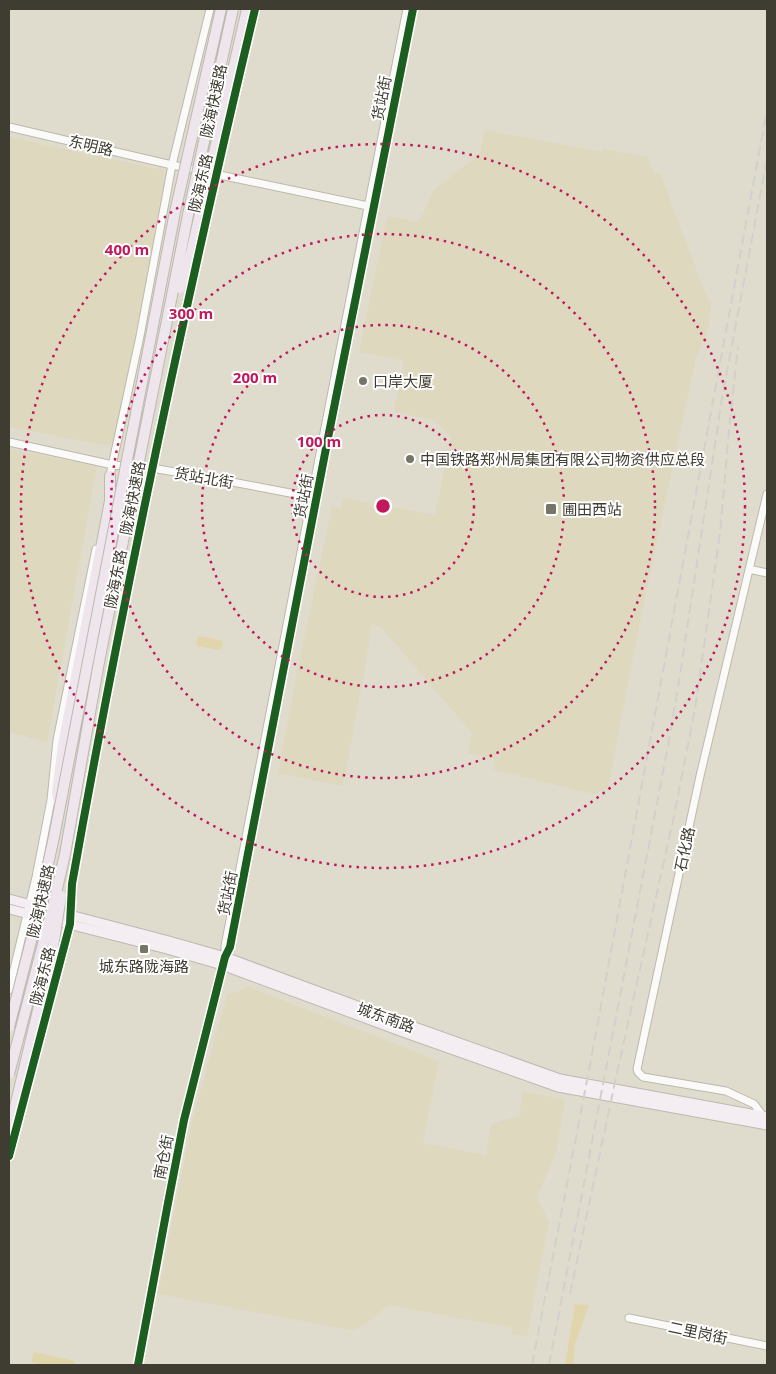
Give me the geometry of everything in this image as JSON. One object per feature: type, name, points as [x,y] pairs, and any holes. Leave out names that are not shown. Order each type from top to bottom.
[{"type":"highway","name":"陇海快速路","points":[[9,1027],[32,937],[59,812],[175,212],[221,9]]},
{"type":"highway","name":"陇海快速路","points":[[9,1074],[65,854],[99,662],[187,223],[233,9]]},
{"type":"highway","points":[[166,332],[191,253],[247,9]]},
{"type":"highway","points":[[59,812],[57,792],[63,745],[110,501],[110,476]]},
{"type":"highway","points":[[9,1132],[53,947],[69,855],[73,807]]},
{"type":"main road","name":"城东南路","points":[[9,899],[29,909],[169,941],[560,1079],[765,1116]]},
{"type":"main road","name":"城东南路","points":[[9,909],[29,909]]},
{"type":"main road","name":"城东南路","points":[[224,961],[403,1032],[558,1087],[767,1125]]},
{"type":"street","name":"陇海东路","points":[[9,990],[29,909],[51,800],[57,740],[140,336],[172,165],[210,9]]},
{"type":"street","name":"陇海东路","points":[[9,1156],[70,919],[72,884],[80,838],[137,540],[203,230],[255,9]]},
{"type":"street","name":"货站街","points":[[224,961],[224,946],[407,9]]},
{"type":"street","name":"货站街","points":[[224,961],[230,947],[413,9]]},
{"type":"street","name":"东明路","points":[[9,127],[172,165],[368,206]]},
{"type":"street","name":"货站北街","points":[[9,442],[113,465],[152,468],[311,497]]},
{"type":"street","name":"石化路","points":[[765,1116],[754,1104],[726,1091],[643,1076],[637,1069],[700,776],[767,494]]},
{"type":"street","points":[[749,569],[767,573]]},
{"type":"street","name":"南仓街","points":[[138,1365],[184,1120],[224,961]]},
{"type":"street","name":"二里岗街","points":[[629,1318],[767,1346]]},
{"type":"shaded area","points":[[485,130],[602,152],[603,149],[648,157],[654,174],[660,173],[708,300],[712,301],[707,334],[696,358],[642,612],[608,788],[594,794],[493,770],[495,759],[468,753],[472,733],[380,626],[372,625],[343,786],[278,773],[298,666],[332,507],[341,509],[343,498],[435,515],[451,437],[434,420],[394,412],[404,361],[359,352],[387,216],[417,222],[424,212],[433,191],[480,153]]},
{"type":"shaded area","points":[[9,137],[168,171],[117,439],[109,445],[9,427]]},
{"type":"shaded area","points":[[9,449],[97,466],[47,742],[9,732]]},
{"type":"shaded area","points":[[198,636],[220,640],[223,642],[222,649],[198,646],[196,644]]},
{"type":"shaded area","points":[[249,987],[439,1061],[423,1143],[486,1155],[491,1124],[519,1116],[523,1091],[565,1100],[556,1153],[537,1197],[549,1222],[527,1337],[512,1334],[512,1328],[389,1305],[362,1326],[350,1330],[158,1294],[192,1121],[227,995]]},
{"type":"shaded area","points":[[575,1304],[589,1305],[575,1344],[573,1365],[565,1365]]},
{"type":"shaded area","points":[[34,1352],[74,1361],[75,1365],[45,1365],[31,1362]]},
{"type":"railway","points":[[532,1365],[589,1070],[767,110]]},
{"type":"railway","points":[[549,1365],[668,746],[722,398],[767,159]]},
{"type":"railway","points":[[570,1294],[674,816],[695,709],[720,533],[738,347]]},
{"type":"cycle path","points":[[9,1156],[70,924],[72,884],[113,664],[157,445],[255,9]]},
{"type":"cycle path","points":[[138,1365],[184,1120],[225,957],[230,947],[413,9]]},
{"type":"place","name":"口岸大厦","points":[[363,381]]},
{"type":"place","name":"中国铁路郑州局集团有限公司物资供应总段","points":[[410,459]]},
{"type":"place","name":"圃田西站","points":[[551,509]]},
{"type":"place","name":"城东路陇海路","points":[[144,949]]}]
